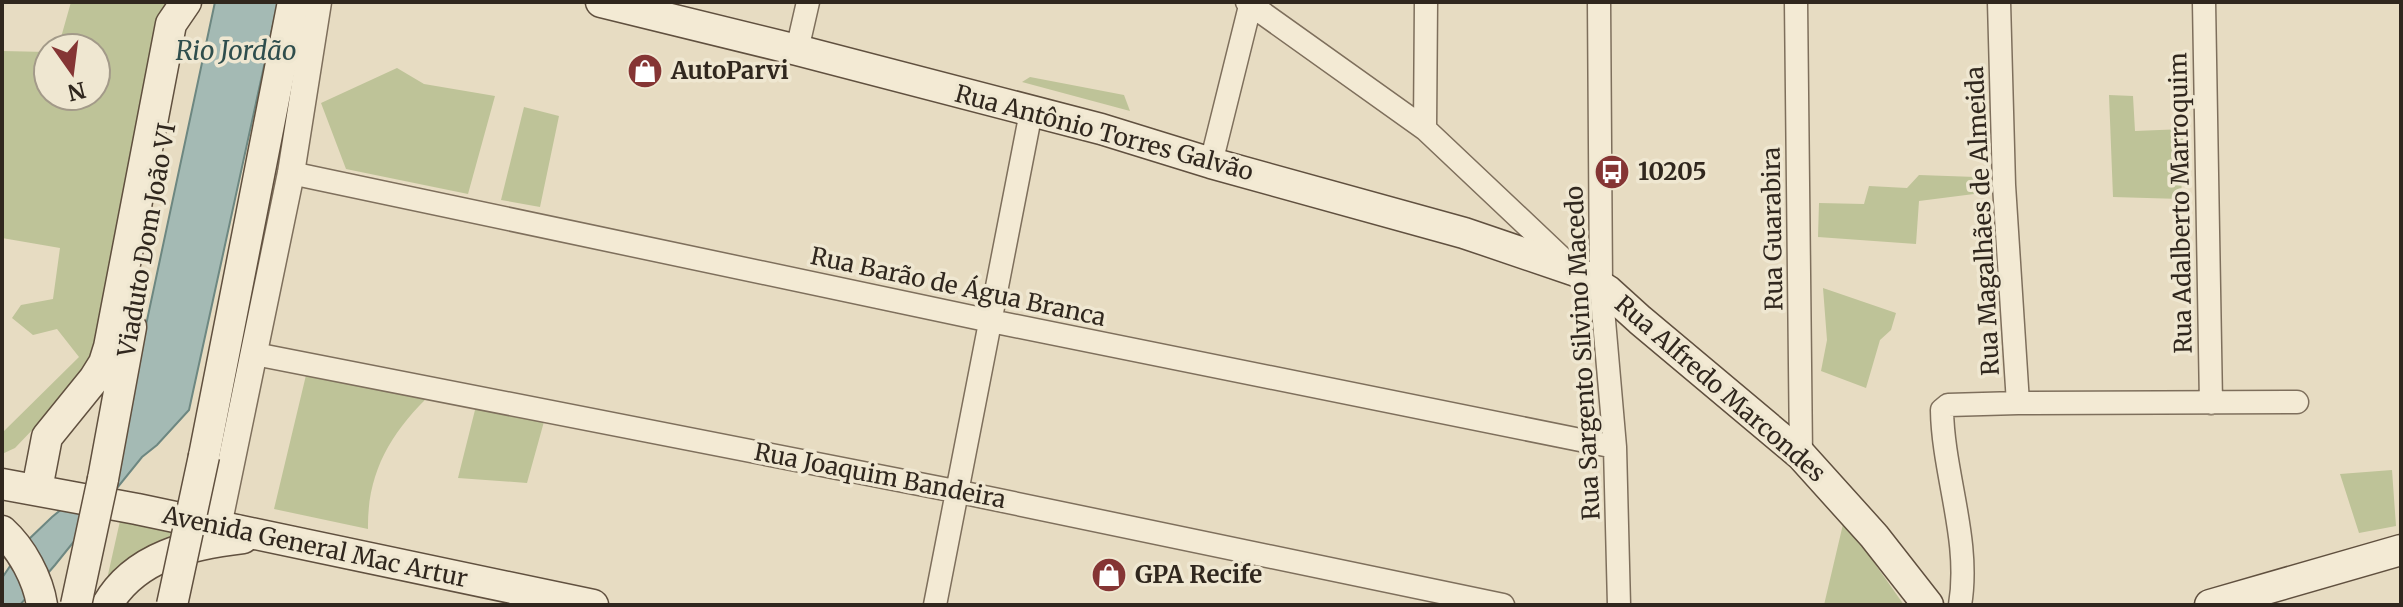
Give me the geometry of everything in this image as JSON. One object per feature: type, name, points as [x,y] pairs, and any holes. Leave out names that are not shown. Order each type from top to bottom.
[{"type":"main road","points":[[172,605],[293,2]]},
{"type":"main road","name":"Rua Antônio Torres Galvão","points":[[601,2],[1101,129],[1464,233],[1588,278]]},
{"type":"main road","points":[[46,491],[47,437],[94,379],[109,347],[171,24],[187,8]]},
{"type":"main road","name":"Viaduto Dom João VI","points":[[76,605],[103,479],[187,8]]},
{"type":"main road","name":"Rua Alfredo Marcondes","points":[[1588,278],[1801,455],[1874,536],[1928,605]]},
{"type":"main road","name":"Avenida General Mac Artur","points":[[2,484],[137,509],[593,605]]},
{"type":"main road","points":[[6,534],[34,577],[42,605]]},
{"type":"main road","points":[[107,605],[121,584],[149,562],[170,553],[222,541],[263,536]]},
{"type":"main road","points":[[2210,605],[2401,550]]},
{"type":"street","points":[[218,526],[291,173],[318,2]]},
{"type":"street","points":[[797,50],[808,2]]},
{"type":"street","points":[[1425,129],[1426,2]]},
{"type":"street","name":"Rua Sargento Silvino Macedo","points":[[1599,2],[1588,278],[1615,447],[1619,605]]},
{"type":"street","name":"Rua Guarabira","points":[[1796,2],[1801,455]]},
{"type":"street","name":"Rua Magalhães de Almeida","points":[[1960,605],[1962,580],[1958,532],[1941,412],[1948,405],[2018,403],[2004,185],[1999,2]]},
{"type":"street","name":"Rua Adalberto Marroquim","points":[[2204,2],[2211,403]]},
{"type":"street","points":[[1211,163],[1250,3]]},
{"type":"street","name":"Rua Alfredo Marcondes","points":[[1250,3],[1425,129],[1588,278]]},
{"type":"street","points":[[935,605],[1031,112]]},
{"type":"street","name":"Rua Barão de Água Branca","points":[[291,173],[991,321],[1615,447]]},
{"type":"street","name":"Rua Joaquim Bandeira","points":[[255,354],[955,491],[1503,605]]},
{"type":"street","points":[[2018,403],[2297,402]]},
{"type":"green space","points":[[71,2],[171,2],[100,359],[15,448],[2,454],[2,433],[79,357],[57,329],[33,335],[12,318],[21,305],[53,299],[60,248],[2,238],[2,51],[32,52],[32,112],[112,112],[112,32],[63,32]]},
{"type":"green space","points":[[397,68],[424,84],[495,96],[468,194],[346,169],[321,103]]},
{"type":"green space","points":[[1030,77],[1124,95],[1130,111],[1022,82]]},
{"type":"green space","points":[[2109,95],[2133,96],[2135,131],[2184,129],[2181,199],[2113,197]]},
{"type":"green space","points":[[524,107],[559,116],[540,207],[501,200]]},
{"type":"green space","points":[[1919,175],[1976,177],[1974,194],[1919,201],[1916,244],[1818,237],[1819,203],[1864,204],[1869,186],[1907,188]]},
{"type":"green space","points":[[1823,288],[1896,313],[1891,330],[1880,340],[1866,388],[1821,371],[1827,340]]},
{"type":"green space","points":[[307,371],[432,393],[393,438],[384,454],[372,489],[368,529],[274,509]]},
{"type":"green space","points":[[476,406],[545,418],[527,483],[458,478]]},
{"type":"green space","points":[[2392,470],[2396,526],[2359,533],[2340,474]]},
{"type":"green space","points":[[122,512],[180,523],[178,540],[103,597]]},
{"type":"green space","points":[[1844,520],[1904,605],[1824,605]]},
{"type":"water","name":"Rio Jordão","points":[[215,2],[278,2],[189,410],[142,457],[20,605],[2,605],[2,578],[27,541],[96,481],[121,442]]},
{"type":"place","name":"AutoParvi","points":[[645,71]]},
{"type":"place","name":"10205","points":[[1612,172]]},
{"type":"place","name":"GPA Recife","points":[[1109,575]]}]
